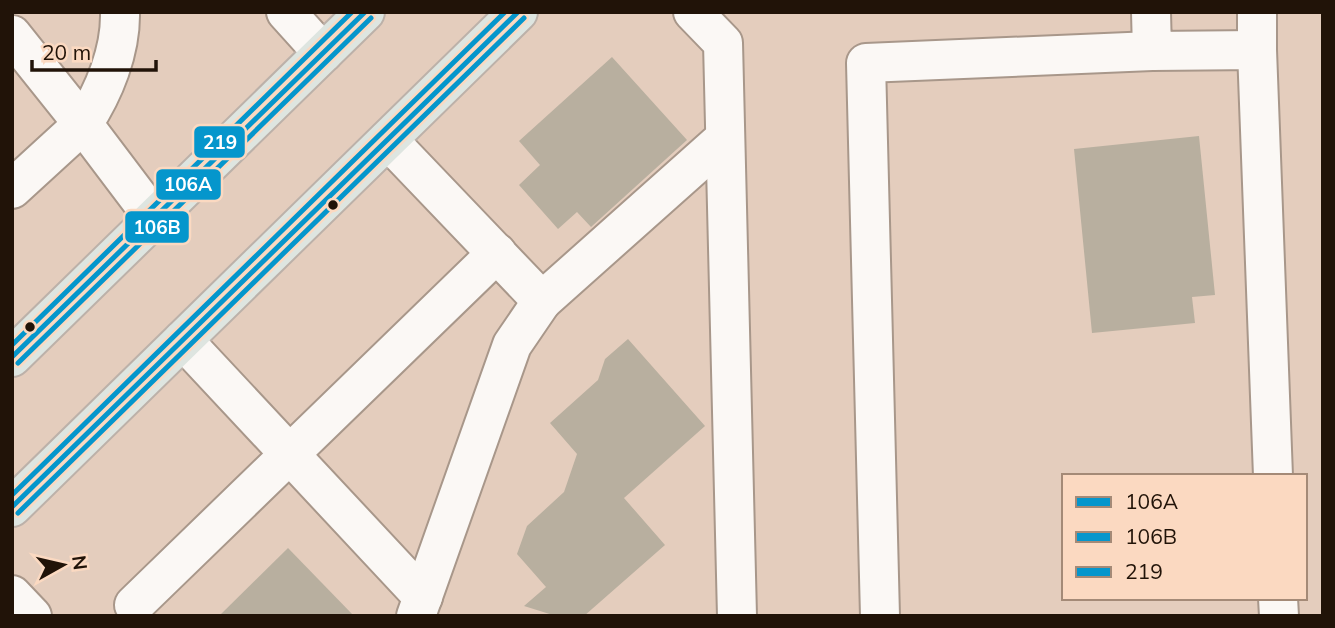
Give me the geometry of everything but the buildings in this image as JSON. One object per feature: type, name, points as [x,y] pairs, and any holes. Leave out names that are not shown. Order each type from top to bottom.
[{"type":"main road","points":[[12,357],[365,12]]},
{"type":"main road","points":[[12,507],[518,12]]},
{"type":"lane","points":[[12,188],[83,124],[97,102],[120,32],[120,12]]},
{"type":"lane","points":[[286,12],[323,53]]},
{"type":"lane","points":[[694,12],[723,43],[737,616]]},
{"type":"lane","points":[[1152,12],[1152,51]]},
{"type":"lane","points":[[1257,12],[1273,474]]},
{"type":"lane","points":[[12,35],[154,218]]},
{"type":"lane","points":[[880,616],[866,63],[1152,51],[1257,50]]},
{"type":"lane","points":[[183,340],[290,455],[419,606],[512,345],[542,301],[725,138]]},
{"type":"lane","points":[[388,140],[542,301]]},
{"type":"lane","points":[[134,605],[497,253]]},
{"type":"lane","points":[[12,595],[32,616]]},
{"type":"transit line","name":"219","points":[[12,345],[352,12]]},
{"type":"transit line","name":"106A","points":[[12,357],[365,12]]},
{"type":"transit line","name":"219","points":[[12,495],[505,12]]},
{"type":"transit line","name":"106A","points":[[12,507],[518,12]]},
{"type":"transit line","name":"106B","points":[[18,363],[371,18]]},
{"type":"transit line","name":"106B","points":[[18,513],[524,18]]}]
